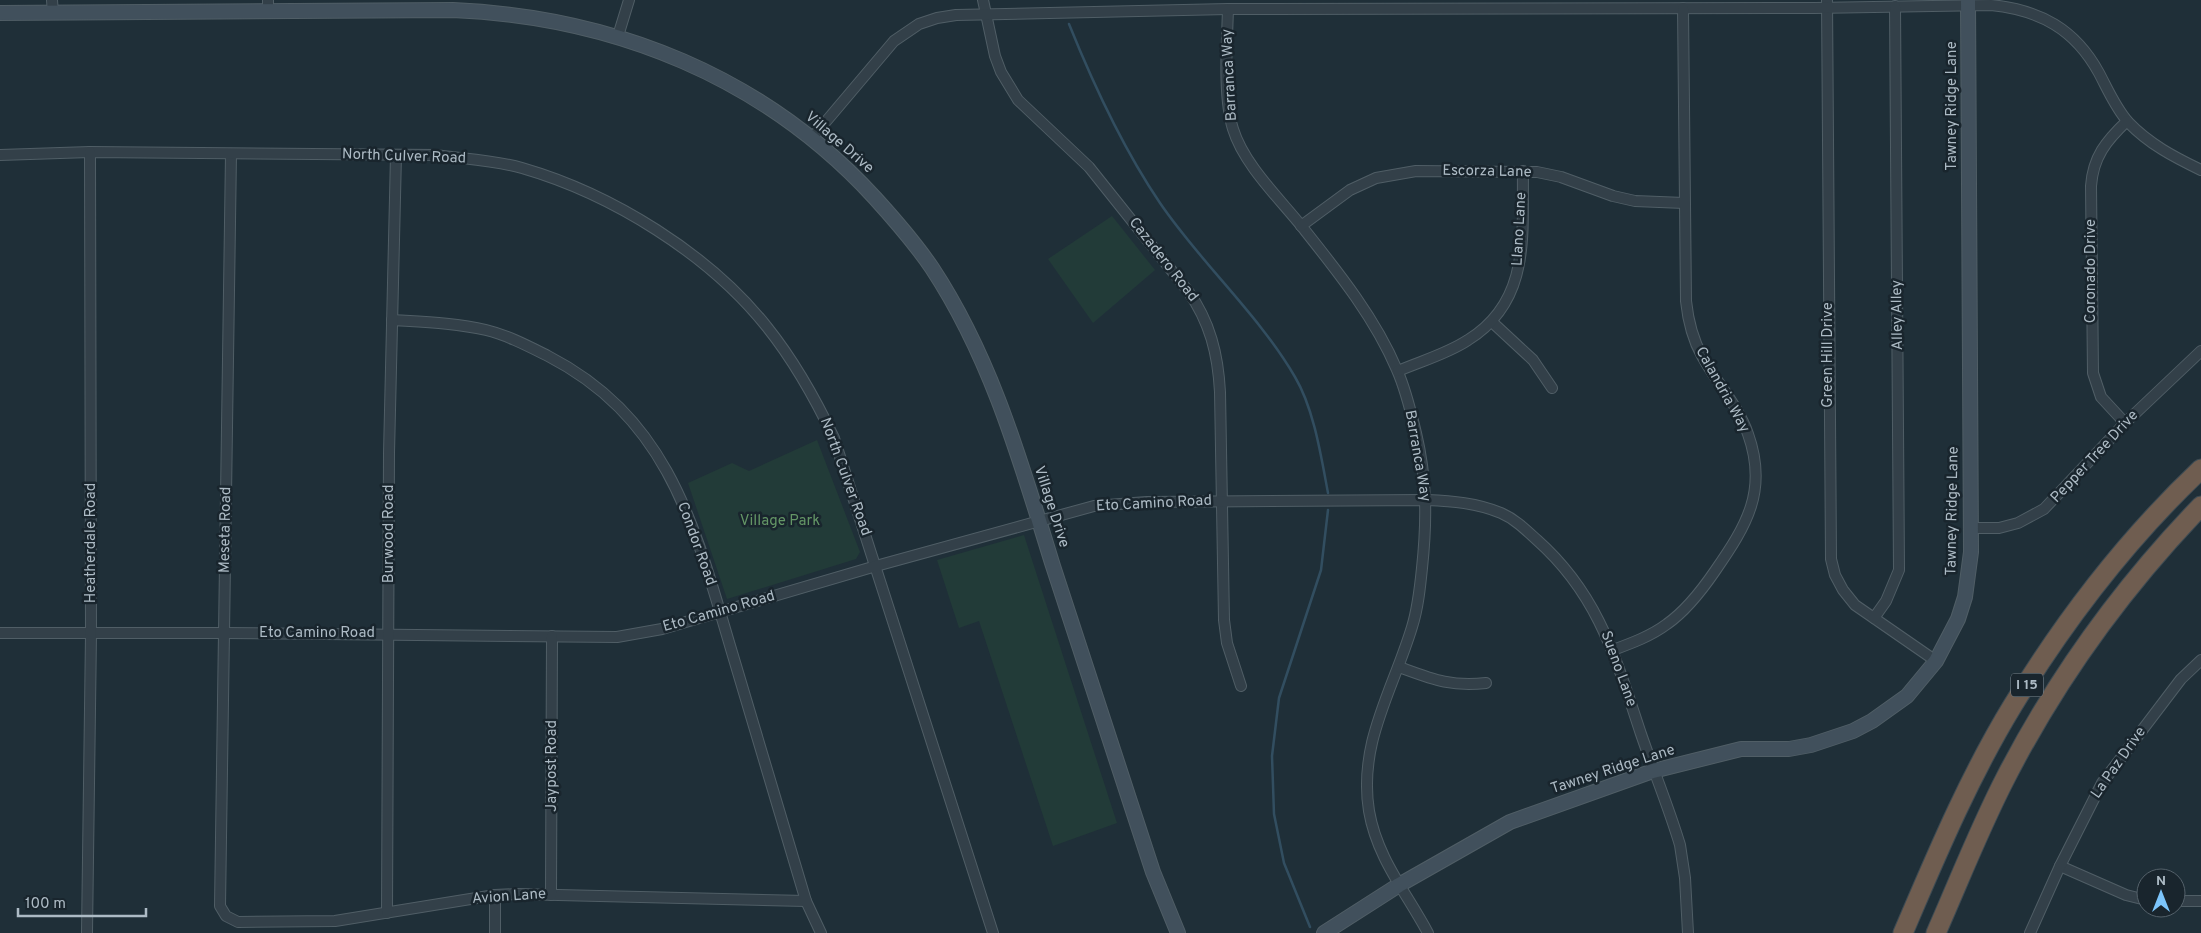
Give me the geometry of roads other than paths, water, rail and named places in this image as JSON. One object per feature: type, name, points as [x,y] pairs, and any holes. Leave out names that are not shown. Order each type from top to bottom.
[{"type":"highway","name":"I 15","points":[[1903,933],[1972,780],[2013,705],[2060,634],[2102,578],[2146,527],[2201,469]]},
{"type":"highway","name":"I 15","points":[[1936,933],[2006,778],[2041,714],[2079,654],[2160,549],[2201,506]]},
{"type":"main road","name":"Tawney Ridge Lane","points":[[1324,933],[1399,885],[1510,822],[1653,770],[1741,749],[1789,749],[1832,740],[1872,721],[1907,696],[1936,661],[1958,619],[1965,598],[1970,572],[1968,2]]},
{"type":"main road","name":"Village Drive","points":[[0,13],[52,6],[268,6],[453,10],[491,12],[560,21],[618,36],[693,64],[726,81],[782,115],[812,138],[861,182],[902,227],[932,268],[956,308],[991,379],[1039,520],[1153,872],[1178,933]]},
{"type":"street","points":[[618,36],[629,0]]},
{"type":"street","name":"Cazadero Road","points":[[983,0],[995,56],[1001,72],[1018,100],[1089,167],[1188,290],[1204,317],[1214,345],[1219,373],[1224,620],[1228,643],[1241,686]]},
{"type":"street","points":[[812,138],[883,52],[905,32],[937,18],[956,15],[1467,4],[1683,8],[1827,4],[1895,6],[1968,2],[2014,8],[2040,16],[2060,27],[2078,43],[2092,61],[2108,93],[2127,121],[2142,136],[2166,153],[2201,170]]},
{"type":"street","name":"Green Hill Drive","points":[[1827,4],[1829,544],[1835,575],[1843,590],[1855,605],[1936,661]]},
{"type":"street","name":"Alley Alley","points":[[1874,618],[1886,601],[1899,570],[1895,6]]},
{"type":"street","name":"Calandria Way","points":[[1613,650],[1642,639],[1667,624],[1687,607],[1729,552],[1746,524],[1753,504],[1755,464],[1747,432],[1739,415],[1702,356],[1689,322],[1686,301],[1683,8]]},
{"type":"street","name":"Barranca Way","points":[[1228,9],[1227,63],[1230,117],[1234,132],[1259,175],[1344,280],[1383,341],[1398,371],[1416,433],[1427,500],[1426,539],[1420,588],[1414,624],[1374,730],[1367,776],[1369,811],[1373,829],[1387,866],[1428,933]]},
{"type":"street","name":"Coronado Drive","points":[[2125,423],[2101,397],[2093,373],[2091,186],[2095,161],[2101,149],[2127,121]]},
{"type":"street","name":"North Culver Road","points":[[0,155],[90,152],[436,155],[481,160],[520,168],[560,180],[609,203],[651,226],[705,266],[742,299],[766,326],[812,393],[834,438],[993,933]]},
{"type":"street","name":"Heatherdale Road","points":[[87,933],[92,634],[90,152]]},
{"type":"street","name":"Meseta Road","points":[[220,906],[231,154]]},
{"type":"street","name":"Burwood Road","points":[[387,913],[389,453],[396,155]]},
{"type":"street","name":"Escorza Lane","points":[[1302,226],[1350,190],[1376,178],[1395,173],[1416,171],[1523,171],[1549,174],[1613,196],[1635,201],[1684,203]]},
{"type":"street","name":"Llano Lane","points":[[1398,371],[1468,341],[1492,322],[1509,298],[1519,269],[1522,248],[1523,171]]},
{"type":"street","name":"Condor Road","points":[[392,320],[444,323],[487,330],[526,345],[560,362],[595,385],[631,420],[649,442],[670,475],[699,544],[806,901],[821,933]]},
{"type":"street","points":[[1492,322],[1534,360],[1552,388]]},
{"type":"street","name":"Pepper Tree Drive","points":[[1971,528],[1999,528],[2035,516],[2053,502],[2125,423],[2201,351]]},
{"type":"street","name":"Eto Camino Road","points":[[0,634],[224,633],[617,636],[639,634],[1087,508],[1117,503],[1427,500]]},
{"type":"street","name":"Sueno Lane","points":[[1427,500],[1453,501],[1481,506],[1502,513],[1519,523],[1563,566],[1582,590],[1613,650],[1680,845],[1685,878],[1688,933]]},
{"type":"street","name":"Jaypost Road","points":[[551,895],[552,636]]},
{"type":"street","name":"La Paz Drive","points":[[2030,933],[2060,866],[2102,783],[2181,679],[2201,660]]},
{"type":"street","points":[[1399,666],[1434,680],[1454,685],[1486,684]]},
{"type":"street","points":[[2060,866],[2126,895],[2136,898]]},
{"type":"street","points":[[495,895],[495,933]]},
{"type":"street","name":"Avion Lane","points":[[220,906],[226,916],[238,922],[258,924],[334,921],[495,895],[806,901]]},
{"type":"street","points":[[2186,901],[2201,901]]},
{"type":"waterway","points":[[1069,24],[1110,116],[1146,182],[1176,225],[1281,354],[1295,377],[1312,418],[1328,493]]},
{"type":"waterway","points":[[1310,927],[1284,863],[1274,814],[1272,756],[1279,698],[1321,570],[1328,510]]},
{"type":"park label","name":"Village Park","points":[[780,521]]}]
